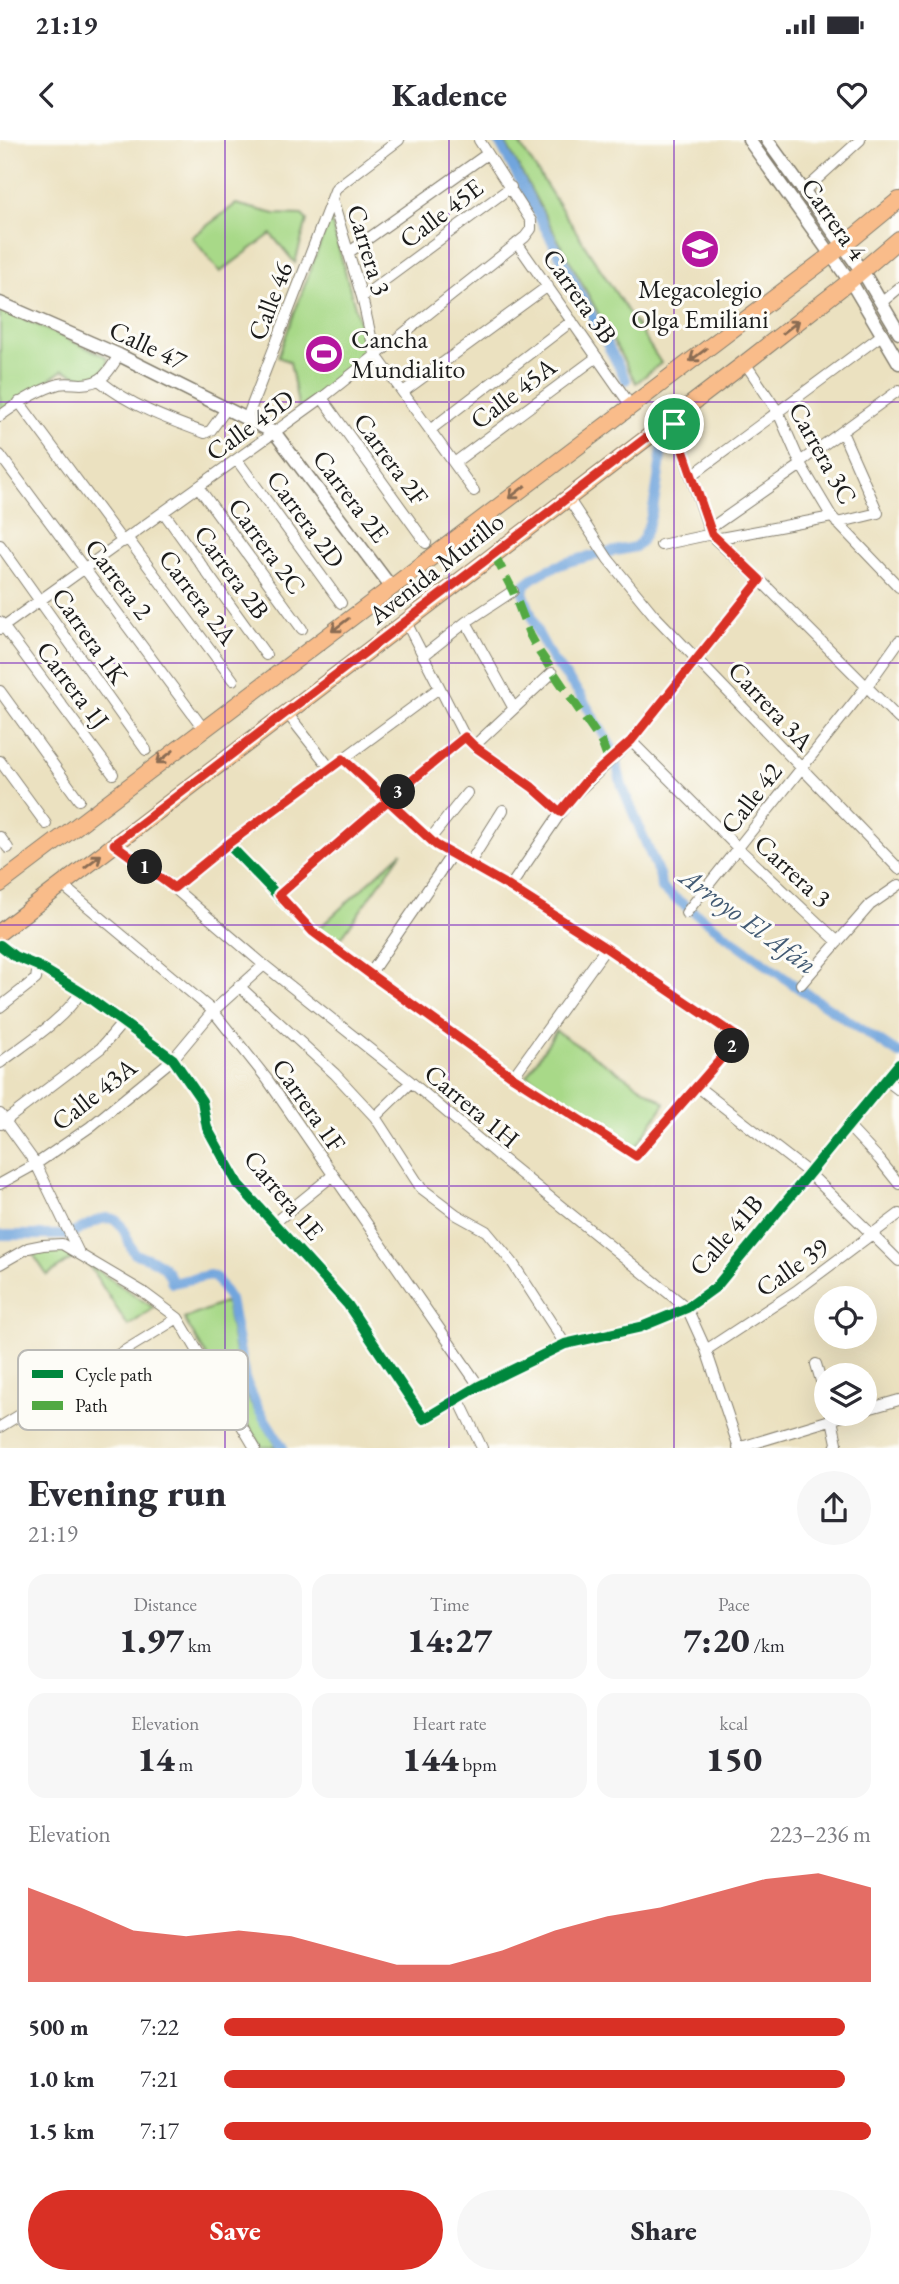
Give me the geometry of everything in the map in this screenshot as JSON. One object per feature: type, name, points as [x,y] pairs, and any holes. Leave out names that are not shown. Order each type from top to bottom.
[{"type":"main road","name":"Avenida Murillo","points":[[0,884],[899,200]]},
{"type":"main road","name":"Avenida Murillo","points":[[0,932],[745,363],[856,277],[899,239]]},
{"type":"street","points":[[332,199],[336,188],[399,140]]},
{"type":"street","name":"Carrera 3B","points":[[479,140],[531,221],[531,229],[517,243],[631,406]]},
{"type":"street","name":"Carrera 4","points":[[767,140],[804,191],[837,249]]},
{"type":"street","points":[[804,191],[860,140]]},
{"type":"street","name":"Carrera 4","points":[[751,141],[856,277],[899,363]]},
{"type":"street","points":[[348,253],[487,153]]},
{"type":"street","name":"Calle 45E","points":[[362,298],[511,187]]},
{"type":"street","name":"Carrera 3","points":[[332,199],[362,298],[375,354],[474,491]]},
{"type":"street","name":"Calle 46","points":[[247,418],[332,199]]},
{"type":"street","name":"Calle 45D","points":[[1,626],[275,433],[517,243]]},
{"type":"street","name":"Carrera 4","points":[[856,277],[882,302],[899,333]]},
{"type":"street","points":[[403,392],[548,286]]},
{"type":"street","points":[[882,302],[899,288]]},
{"type":"street","name":"Calle 47","points":[[0,303],[119,355],[275,433]]},
{"type":"street","points":[[430,430],[572,321]]},
{"type":"street","points":[[691,476],[883,334]]},
{"type":"street","points":[[0,416],[19,402],[45,389],[63,383],[84,384],[100,381],[108,374],[119,355]]},
{"type":"street","name":"Calle 45A","points":[[454,463],[597,357]]},
{"type":"street","name":"Carrera 3C","points":[[745,363],[778,412],[800,463],[834,520],[899,587]]},
{"type":"street","points":[[100,381],[121,398],[205,433],[211,430],[227,408]]},
{"type":"street","points":[[712,534],[800,463],[899,390]]},
{"type":"street","name":"Carrera 2F","points":[[322,398],[426,543]]},
{"type":"street","name":"Carrera 2A","points":[[19,402],[233,680]]},
{"type":"street","points":[[672,418],[712,534],[899,719]]},
{"type":"street","points":[[661,545],[712,534],[878,513],[842,432]]},
{"type":"street","name":"Carrera 2E","points":[[275,433],[391,587]]},
{"type":"street","name":"Carrera 2","points":[[0,455],[203,727]]},
{"type":"street","name":"Carrera 2D","points":[[237,460],[341,603]]},
{"type":"street","name":"Carrera 2C","points":[[199,488],[302,629]]},
{"type":"street","name":"Carrera 3A","points":[[568,498],[608,559],[653,614],[899,869]]},
{"type":"street","name":"Carrera 2B","points":[[164,513],[266,655]]},
{"type":"street","name":"Carrera 1K","points":[[0,545],[146,750]]},
{"type":"street","points":[[510,887],[560,812],[585,782],[631,741],[760,580]]},
{"type":"street","points":[[423,656],[466,622],[513,591]]},
{"type":"street","points":[[406,622],[465,737],[532,787],[560,812]]},
{"type":"street","points":[[466,622],[513,707]]},
{"type":"street","name":"Carrera 1J","points":[[1,626],[113,774]]},
{"type":"street","name":"Calle 42","points":[[686,913],[867,685],[899,640]]},
{"type":"street","points":[[474,746],[552,673]]},
{"type":"street","points":[[174,888],[228,844],[439,688]]},
{"type":"street","points":[[0,691],[79,800]]},
{"type":"street","points":[[287,713],[330,768]]},
{"type":"street","points":[[279,895],[465,737]]},
{"type":"street","name":"Carrera 3","points":[[631,741],[738,848],[838,942]]},
{"type":"street","points":[[228,844],[313,932],[513,1077],[636,1156],[739,1038],[606,948],[430,839],[343,759]]},
{"type":"street","points":[[0,761],[46,824]]},
{"type":"street","points":[[430,839],[467,793]]},
{"type":"street","points":[[469,864],[503,810]]},
{"type":"street","points":[[0,836],[8,848]]},
{"type":"street","name":"Carrera 1H","points":[[114,844],[174,888],[264,965],[687,1308],[706,1350],[739,1447]]},
{"type":"street","points":[[370,974],[452,854]]},
{"type":"street","name":"Carrera 1F","points":[[62,885],[213,1011],[267,1079],[480,1386]]},
{"type":"street","points":[[801,985],[870,905],[899,885]]},
{"type":"street","name":"Carrera 1E","points":[[0,945],[14,956],[81,992],[173,1059],[202,1101],[208,1128],[238,1184],[348,1305],[424,1419]]},
{"type":"street","points":[[513,1077],[606,948]]},
{"type":"street","name":"Calle 43A","points":[[0,1184],[36,1164],[90,1127],[173,1059],[213,1011],[264,965]]},
{"type":"street","points":[[0,1007],[36,979],[38,967]]},
{"type":"street","name":"Carrera 1F","points":[[239,986],[335,1073],[375,1117],[421,1188],[485,1231],[512,1262],[565,1343]]},
{"type":"street","points":[[0,1063],[52,1024],[81,992]]},
{"type":"street","points":[[80,1256],[36,1164],[2,1120],[101,1048],[124,1021]]},
{"type":"street","name":"Calle 41B","points":[[424,1419],[480,1386],[565,1343],[641,1328],[687,1308],[716,1287],[899,1064]]},
{"type":"street","points":[[886,1080],[899,1090]]},
{"type":"street","points":[[375,1117],[411,1082]]},
{"type":"street","points":[[698,1087],[809,1172],[899,1261]]},
{"type":"street","points":[[848,1126],[899,1184]]},
{"type":"street","points":[[274,1223],[332,1176]]},
{"type":"street","name":"Calle 39","points":[[706,1350],[805,1285],[899,1214]]},
{"type":"street","points":[[0,1264],[28,1248],[62,1244],[143,1293],[178,1318],[197,1350]]},
{"type":"street","points":[[126,1350],[178,1318]]},
{"type":"street","points":[[458,1398],[482,1447]]},
{"type":"street","points":[[877,1406],[899,1399]]},
{"type":"street","points":[[0,1427],[18,1416]]},
{"type":"street","points":[[739,1447],[814,1423]]},
{"type":"street","points":[[834,1426],[837,1443],[835,1447]]},
{"type":"street","points":[[245,1430],[255,1447]]},
{"type":"green space","points":[[504,140],[517,140],[661,363],[636,383]]},
{"type":"green space","points":[[236,204],[275,214],[302,215],[307,220],[295,263],[271,234],[220,272],[192,237]]},
{"type":"green space","points":[[330,217],[368,354],[299,410],[290,362],[278,357]]},
{"type":"green space","points":[[0,308],[107,357],[108,364],[99,377],[87,380],[63,370],[0,413]]},
{"type":"green space","points":[[402,852],[336,945],[317,930]]},
{"type":"green space","points":[[556,1031],[665,1103],[636,1147],[527,1075]]},
{"type":"green space","points":[[61,1247],[76,1256],[47,1275],[31,1251]]},
{"type":"green space","points":[[88,1264],[154,1308],[128,1326]]},
{"type":"green space","points":[[226,1302],[234,1350],[203,1350],[184,1319]]},
{"type":"green space","points":[[248,1399],[277,1447],[262,1447],[248,1424]]},
{"type":"waterway","points":[[498,140],[626,380]]},
{"type":"waterway","name":"Arroyo El Afán","points":[[664,433],[652,513],[642,540],[635,547],[549,569],[525,584],[523,592],[538,633],[552,659],[579,693],[613,750],[622,786],[660,877],[661,888],[797,987],[899,1054]]},
{"type":"waterway","points":[[0,1235],[67,1235],[100,1219],[113,1219],[122,1227],[135,1254],[154,1260],[163,1267],[172,1283],[210,1275],[216,1278],[230,1300],[239,1350]]},
{"type":"waterway","points":[[248,1386],[259,1410],[283,1448]]},
{"type":"marked path","points":[[494,554],[513,591],[530,635],[602,743],[609,762]]},
{"type":"cycle path","points":[[228,844],[313,932],[513,1077],[636,1156],[739,1038],[606,948],[510,887],[436,845],[343,759]]},
{"type":"cycle path","points":[[0,945],[14,956],[38,966],[81,992],[173,1059],[202,1101],[207,1128],[238,1184],[348,1305],[424,1419],[479,1386],[565,1344],[641,1327],[687,1308],[716,1287],[899,1064]]},
{"type":"place","name":"Megacolegio Olga Emiliani","points":[[700,249]]},
{"type":"place","name":"Cancha Mundialito","points":[[324,354]]},
{"type":"route","points":[[674,424],[672,418],[114,844],[174,888],[228,844],[343,759],[388,800],[422,831],[436,845],[510,887],[606,948],[739,1038],[636,1156],[513,1077],[370,974],[313,932],[279,895],[359,825],[388,800],[412,779],[465,737],[532,787],[560,812],[585,782],[631,741],[760,580],[712,534],[674,424]]}]
